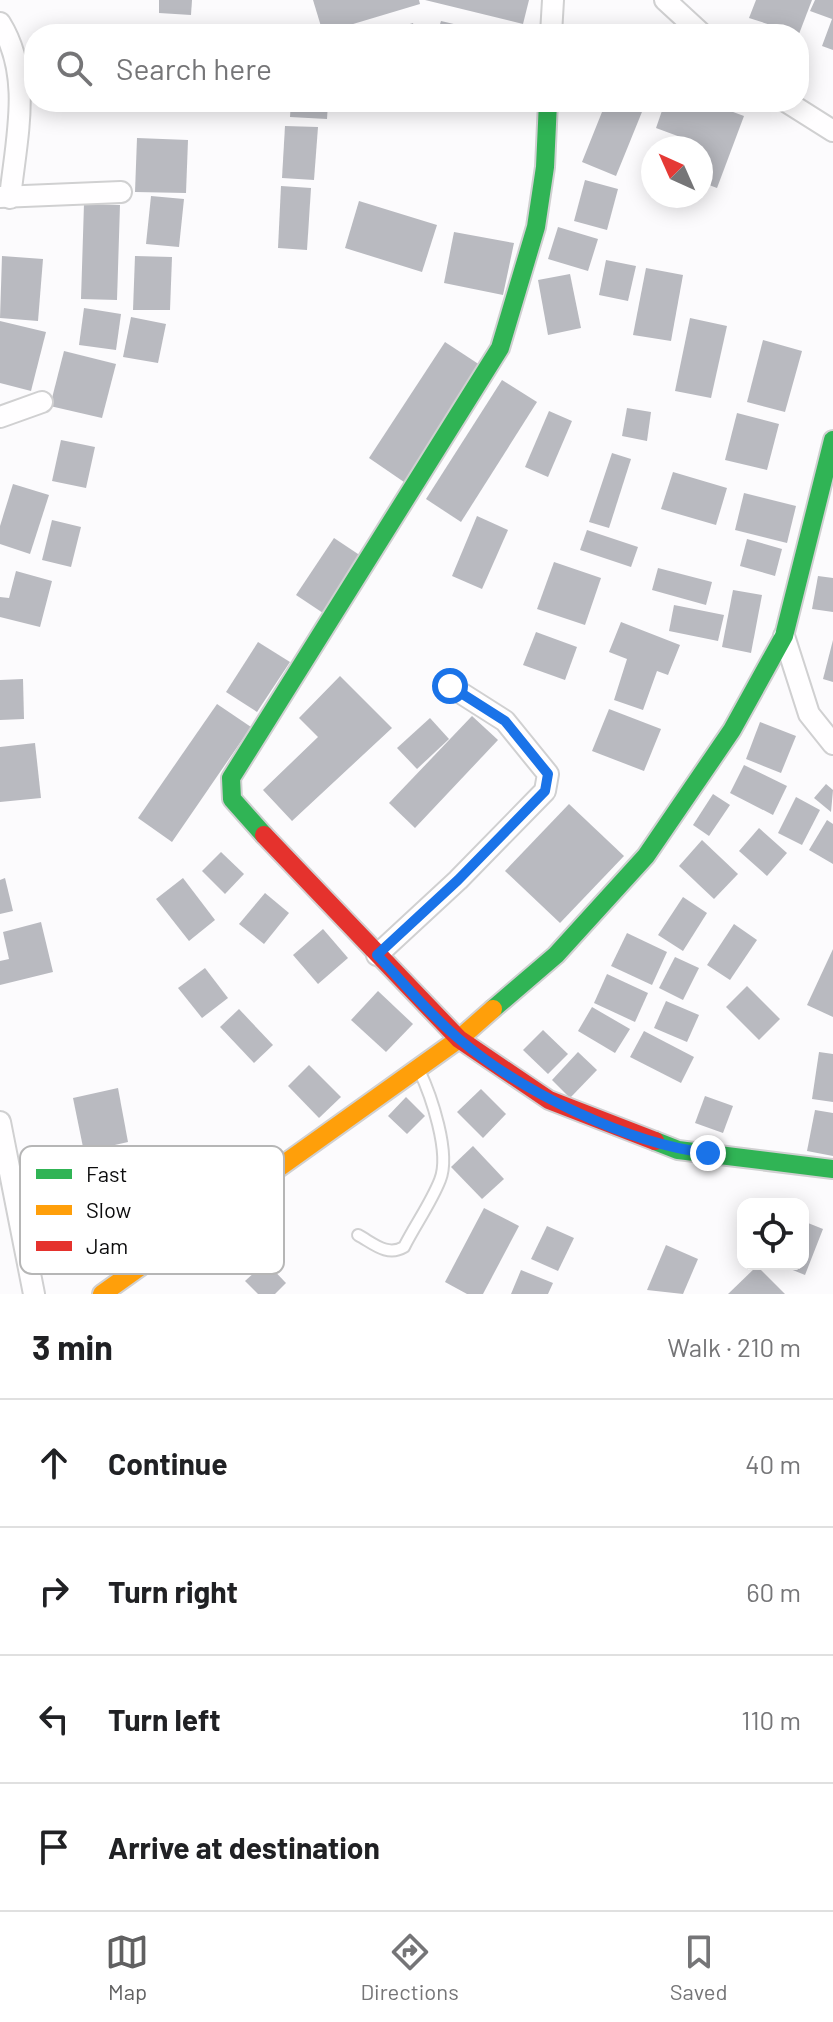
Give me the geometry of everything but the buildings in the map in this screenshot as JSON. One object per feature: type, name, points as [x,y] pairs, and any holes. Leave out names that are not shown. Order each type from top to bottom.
[{"type":"street","points":[[552,24],[553,0]]},
{"type":"street","points":[[665,0],[691,24]]},
{"type":"street","points":[[0,23],[11,41],[22,82],[5,197],[121,192]]},
{"type":"street","points":[[548,112],[548,144],[540,217],[525,278],[500,348],[231,778],[232,799],[242,814],[459,1039],[549,1100],[678,1150],[833,1169]]},
{"type":"street","points":[[803,112],[833,131]]},
{"type":"street","points":[[0,417],[42,402]]},
{"type":"street","points":[[284,1164],[459,1039],[556,955],[646,856],[732,730],[784,636],[833,440]]},
{"type":"street","points":[[784,636],[809,714],[833,744]]},
{"type":"street","points":[[377,955],[458,880],[545,791],[548,774],[505,721],[450,686]]},
{"type":"street","points":[[0,1122],[20,1223]]},
{"type":"street","points":[[30,1274],[34,1294]]},
{"type":"street","points":[[102,1294],[130,1274]]},
{"type":"lane","points":[[358,1235],[387,1252],[404,1247],[442,1177],[442,1153],[432,1097],[418,1068]]},
{"type":"traffic: fast","points":[[264,835],[232,799],[231,778],[500,348],[536,227],[545,167],[548,112]]},
{"type":"traffic: fast","points":[[493,1009],[556,955],[646,856],[732,730],[784,636],[833,440]]},
{"type":"traffic: fast","points":[[655,1141],[678,1150],[833,1169]]},
{"type":"traffic: slow","points":[[284,1164],[459,1039],[493,1009]]},
{"type":"traffic: slow","points":[[102,1294],[130,1274]]},
{"type":"traffic: jam","points":[[264,835],[459,1039],[549,1100],[655,1141]]},
{"type":"route","points":[[450,686],[505,721],[548,774],[545,791],[458,880],[377,955],[459,1039],[549,1100],[678,1150],[708,1153]]}]
